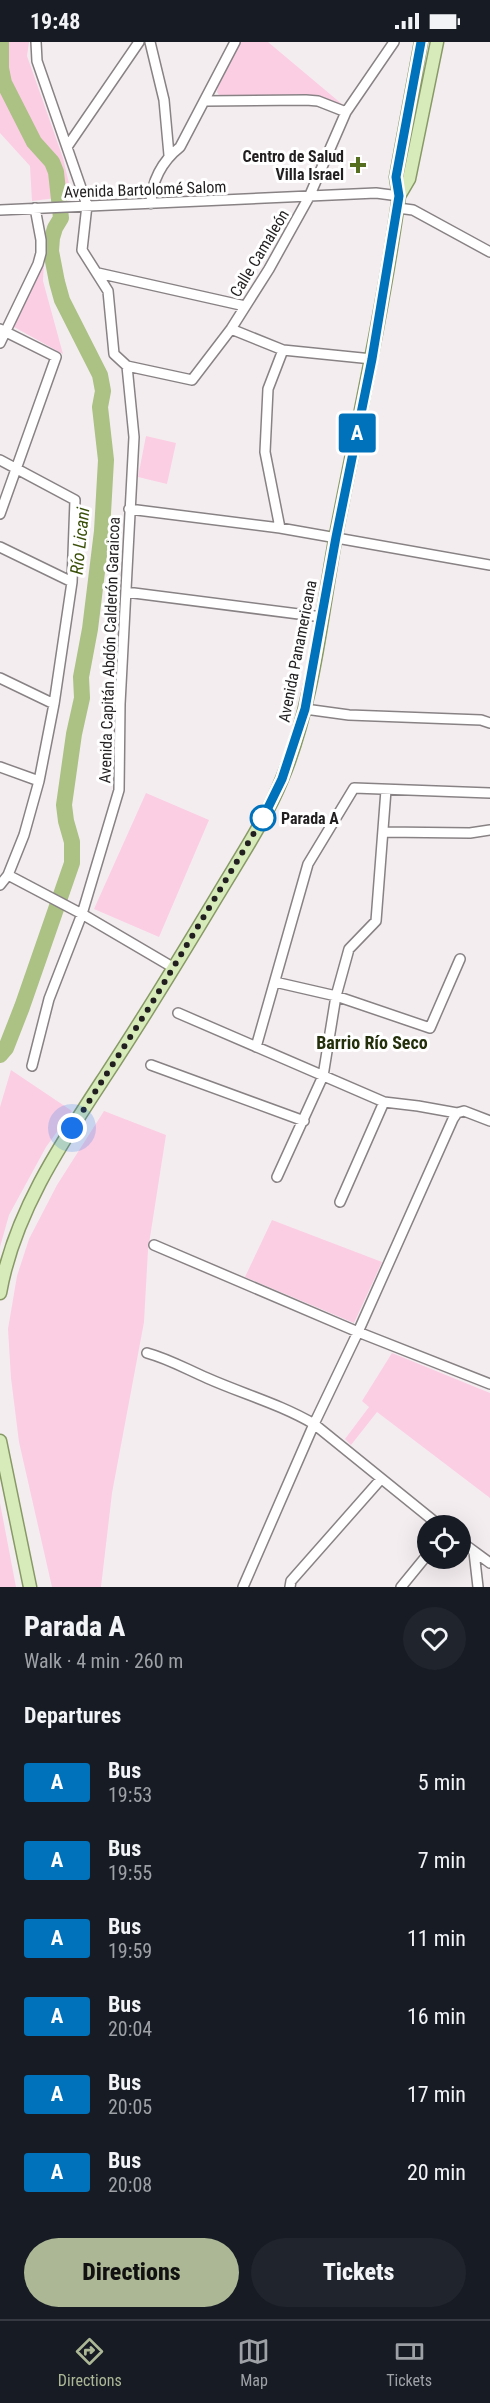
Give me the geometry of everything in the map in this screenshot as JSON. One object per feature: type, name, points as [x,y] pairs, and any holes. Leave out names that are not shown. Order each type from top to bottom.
[{"type":"main road","name":"Avenida Panamericana","points":[[0,1293],[3,1272],[21,1222],[42,1178],[174,968],[263,818],[282,779],[305,709],[336,537],[372,359],[398,202],[396,177],[421,42]]},
{"type":"main road","name":"Avenida Panamericana","points":[[398,202],[409,179],[436,42]]},
{"type":"main road","points":[[0,1441],[30,1587]]},
{"type":"street","name":"Avenida Capitán Abdón Calderón Garaicoa","points":[[32,1066],[49,999],[82,914],[119,790],[120,704],[134,437],[127,366],[114,354],[108,291],[82,249],[87,205],[37,61],[36,42]]},
{"type":"street","points":[[67,147],[139,42]]},
{"type":"street","points":[[150,42],[164,100],[169,155]]},
{"type":"street","points":[[151,204],[151,188],[169,155],[180,147],[235,42]]},
{"type":"street","name":"Calle Camaleón","points":[[127,366],[192,380],[231,329],[269,269],[309,197],[346,112],[394,42]]},
{"type":"street","points":[[205,101],[306,99],[318,100],[346,112]]},
{"type":"street","name":"Avenida Bartolomé Salom","points":[[0,210],[376,193],[398,202],[490,252]]},
{"type":"street","points":[[0,343],[3,331],[41,253],[35,208]]},
{"type":"street","points":[[98,273],[244,306]]},
{"type":"street","points":[[231,329],[283,350],[372,359]]},
{"type":"street","points":[[0,514],[56,357],[3,331]]},
{"type":"street","points":[[280,528],[265,452],[268,389],[283,350]]},
{"type":"street","points":[[0,460],[75,500],[72,582],[54,704],[39,781],[24,834],[8,875],[0,885]]},
{"type":"street","points":[[129,509],[280,528],[490,565]]},
{"type":"street","points":[[0,547],[72,582]]},
{"type":"street","points":[[126,592],[322,617]]},
{"type":"street","points":[[0,678],[54,704]]},
{"type":"street","points":[[305,709],[349,715],[481,720],[490,723]]},
{"type":"street","points":[[0,767],[39,781]]},
{"type":"street","points":[[256,1047],[308,864],[354,788],[490,793]]},
{"type":"street","points":[[277,1177],[323,1076],[336,996],[349,949],[376,921],[386,790]]},
{"type":"street","points":[[383,832],[470,833],[490,830]]},
{"type":"street","points":[[8,875],[82,914],[174,968]]},
{"type":"street","points":[[274,982],[336,996],[430,1028],[460,959]]},
{"type":"street","points":[[178,1013],[384,1102],[457,1113],[471,1112],[490,1121]]},
{"type":"street","points":[[151,1065],[304,1121]]},
{"type":"street","points":[[340,1202],[384,1102]]},
{"type":"street","points":[[243,1587],[314,1424],[457,1113]]},
{"type":"street","points":[[154,1245],[358,1332],[490,1384]]},
{"type":"street","points":[[147,1353],[168,1359],[206,1378],[293,1412],[314,1424],[426,1515]]},
{"type":"street","points":[[290,1587],[291,1581],[381,1479]]},
{"type":"street","points":[[471,1549],[490,1563]]},
{"type":"street","points":[[474,1551],[478,1587]]},
{"type":"street","points":[[401,1587],[417,1567]]},
{"type":"shaded area","points":[[0,42],[29,42],[27,56],[63,158],[72,196],[32,201],[30,166],[0,133]]},
{"type":"shaded area","points":[[241,42],[268,42],[343,105],[313,95],[219,95],[218,87]]},
{"type":"shaded area","points":[[44,261],[43,281],[63,354],[14,327]]},
{"type":"shaded area","points":[[146,436],[176,443],[167,484],[138,477]]},
{"type":"shaded area","points":[[146,793],[209,820],[159,937],[94,909]]},
{"type":"shaded area","points":[[11,1070],[72,1111],[46,1147],[9,1215],[0,1247],[0,1107]]},
{"type":"shaded area","points":[[104,1111],[166,1135],[148,1250],[144,1322],[112,1493],[101,1587],[52,1587],[19,1442],[8,1329],[17,1276],[29,1239],[57,1185]]},
{"type":"shaded area","points":[[272,1220],[382,1262],[354,1323],[245,1277]]},
{"type":"shaded area","points":[[392,1353],[490,1393],[490,1498],[377,1412],[351,1445],[345,1439],[369,1407],[362,1401]]},
{"type":"shaded area","points":[[0,1503],[16,1587],[0,1587]]},
{"type":"waterway","name":"Río Licani","points":[[0,1055],[6,1048],[22,1007],[72,863],[72,842],[64,805],[74,734],[82,698],[81,677],[90,629],[102,531],[106,460],[100,407],[103,391],[100,375],[62,300],[51,251],[55,228],[61,218],[56,172],[52,162],[34,142],[4,83],[1,68],[1,42]]},
{"type":"bus line","name":"A","points":[[263,818],[282,779],[305,709],[336,537],[372,359],[399,196],[396,177],[421,42]]},
{"type":"place","name":"Centro de Salud Villa Israel","points":[[358,165]]},
{"type":"place","name":"Parada A","points":[[263,818]]},
{"type":"district","name":"Barrio Río Seco","points":[[372,1043]]},
{"type":"route","points":[[72,1128],[152,1003],[263,818]]}]
